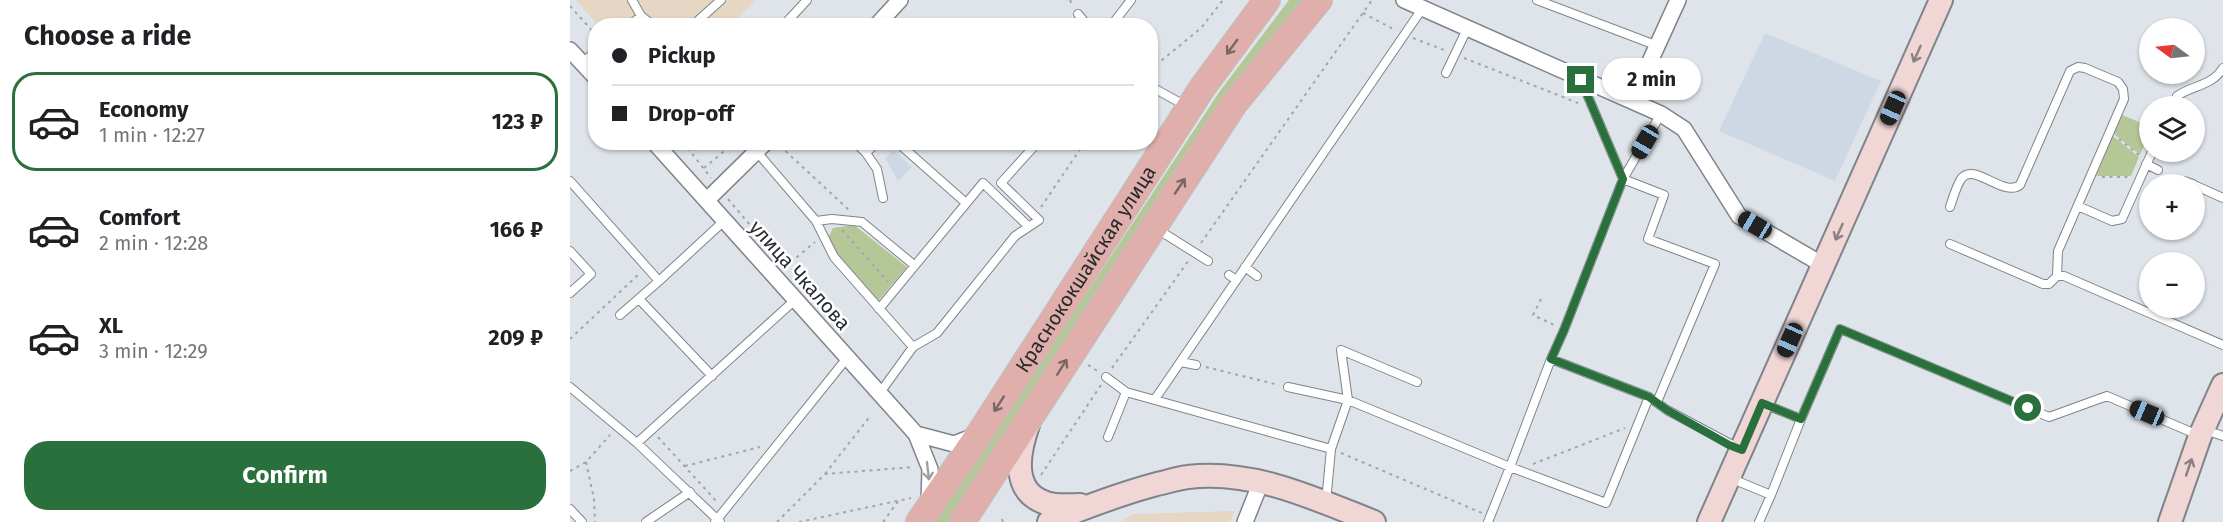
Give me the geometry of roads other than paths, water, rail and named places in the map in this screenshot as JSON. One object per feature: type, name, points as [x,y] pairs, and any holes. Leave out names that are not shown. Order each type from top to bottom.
[{"type":"main road","name":"Краснококшайская улица","points":[[920,509],[980,433],[1190,108],[1266,0]]},
{"type":"main road","name":"Краснококшайская улица","points":[[968,513],[1234,104],[1319,0]]},
{"type":"street","points":[[883,18],[900,0]]},
{"type":"street","points":[[1404,0],[1661,114],[1684,129],[1739,216],[1823,265]]},
{"type":"street","points":[[1632,101],[1678,0]]},
{"type":"street","points":[[1709,522],[1941,0]]},
{"type":"street","points":[[570,50],[588,69]]},
{"type":"street","name":"улица Чкалова","points":[[661,150],[916,434],[930,469],[920,509]]},
{"type":"street","points":[[707,200],[759,150]]},
{"type":"street","points":[[2170,522],[2208,434],[2223,385]]},
{"type":"street","points":[[1030,417],[1024,436],[1019,472],[1023,486],[1039,500],[1055,505],[1090,505]]},
{"type":"street","points":[[916,434],[954,444],[980,433]]},
{"type":"street","points":[[1049,522],[1090,505],[1136,490],[1188,477],[1223,476],[1261,482],[1326,503],[1374,522]]},
{"type":"street","points":[[1245,522],[1261,482]]},
{"type":"lane","points":[[632,0],[644,18]]},
{"type":"lane","points":[[701,18],[721,0]]},
{"type":"lane","points":[[790,18],[807,0]]},
{"type":"lane","points":[[1118,18],[1131,0]]},
{"type":"lane","points":[[1537,0],[1658,46]]},
{"type":"lane","points":[[1155,399],[1422,9]]},
{"type":"lane","points":[[1078,14],[1081,18]]},
{"type":"lane","points":[[1446,73],[1467,29]]},
{"type":"lane","points":[[582,63],[588,58]]},
{"type":"lane","points":[[1950,207],[1962,179],[1968,174],[1978,175],[2008,188],[2020,185],[2067,74],[2073,69],[2085,68],[2121,85],[2124,99],[2058,251],[2057,276],[2051,283],[2043,284],[1950,244]]},
{"type":"lane","points":[[2183,96],[2210,82],[2219,75],[2223,68]]},
{"type":"lane","points":[[1581,80],[1623,179],[1664,195],[1648,239],[1715,264],[1658,402]]},
{"type":"lane","points":[[1158,90],[1190,108]]},
{"type":"lane","points":[[1489,519],[1623,179],[1661,114]]},
{"type":"lane","points":[[764,150],[816,221],[834,257],[913,347]]},
{"type":"lane","points":[[863,150],[877,169],[883,198]]},
{"type":"lane","points":[[866,153],[869,150]]},
{"type":"lane","points":[[906,150],[966,203]]},
{"type":"lane","points":[[879,394],[913,347],[937,333],[1016,236],[1038,220],[1001,183],[1031,150]]},
{"type":"lane","points":[[2078,206],[2112,221],[2119,221],[2124,216],[2147,163],[2158,170]]},
{"type":"lane","points":[[570,181],[659,281]]},
{"type":"lane","points":[[879,309],[983,183],[1028,226]]},
{"type":"lane","points":[[2205,190],[2223,198]]},
{"type":"lane","points":[[816,221],[832,219],[862,222],[914,265]]},
{"type":"lane","points":[[620,315],[724,221]]},
{"type":"lane","points":[[1153,226],[1208,261]]},
{"type":"lane","points":[[570,251],[591,274],[570,293]]},
{"type":"lane","points":[[1245,267],[1257,276]]},
{"type":"lane","points":[[1229,275],[1236,280]]},
{"type":"lane","points":[[2057,276],[2064,276],[2223,345]]},
{"type":"lane","points":[[639,299],[712,376]]},
{"type":"lane","points":[[637,443],[795,300]]},
{"type":"lane","points":[[1759,522],[1840,329],[2049,417],[2108,396],[2208,434]]},
{"type":"lane","points":[[1326,503],[1331,449],[1348,400],[1341,350],[1417,382]]},
{"type":"lane","points":[[570,387],[637,443],[690,492],[717,521],[847,358]]},
{"type":"lane","points":[[1551,359],[1649,397],[1667,410],[1742,450]]},
{"type":"lane","points":[[1181,362],[1196,365]]},
{"type":"lane","points":[[1106,377],[1126,392],[1331,449]]},
{"type":"lane","points":[[1288,387],[1348,400],[1606,503],[1649,397]]},
{"type":"lane","points":[[1108,437],[1126,392]]},
{"type":"lane","points":[[1762,403],[1801,419]]},
{"type":"lane","points":[[1729,478],[1771,495]]},
{"type":"lane","points":[[646,522],[690,492]]},
{"type":"lane","points":[[570,509],[582,522]]}]
